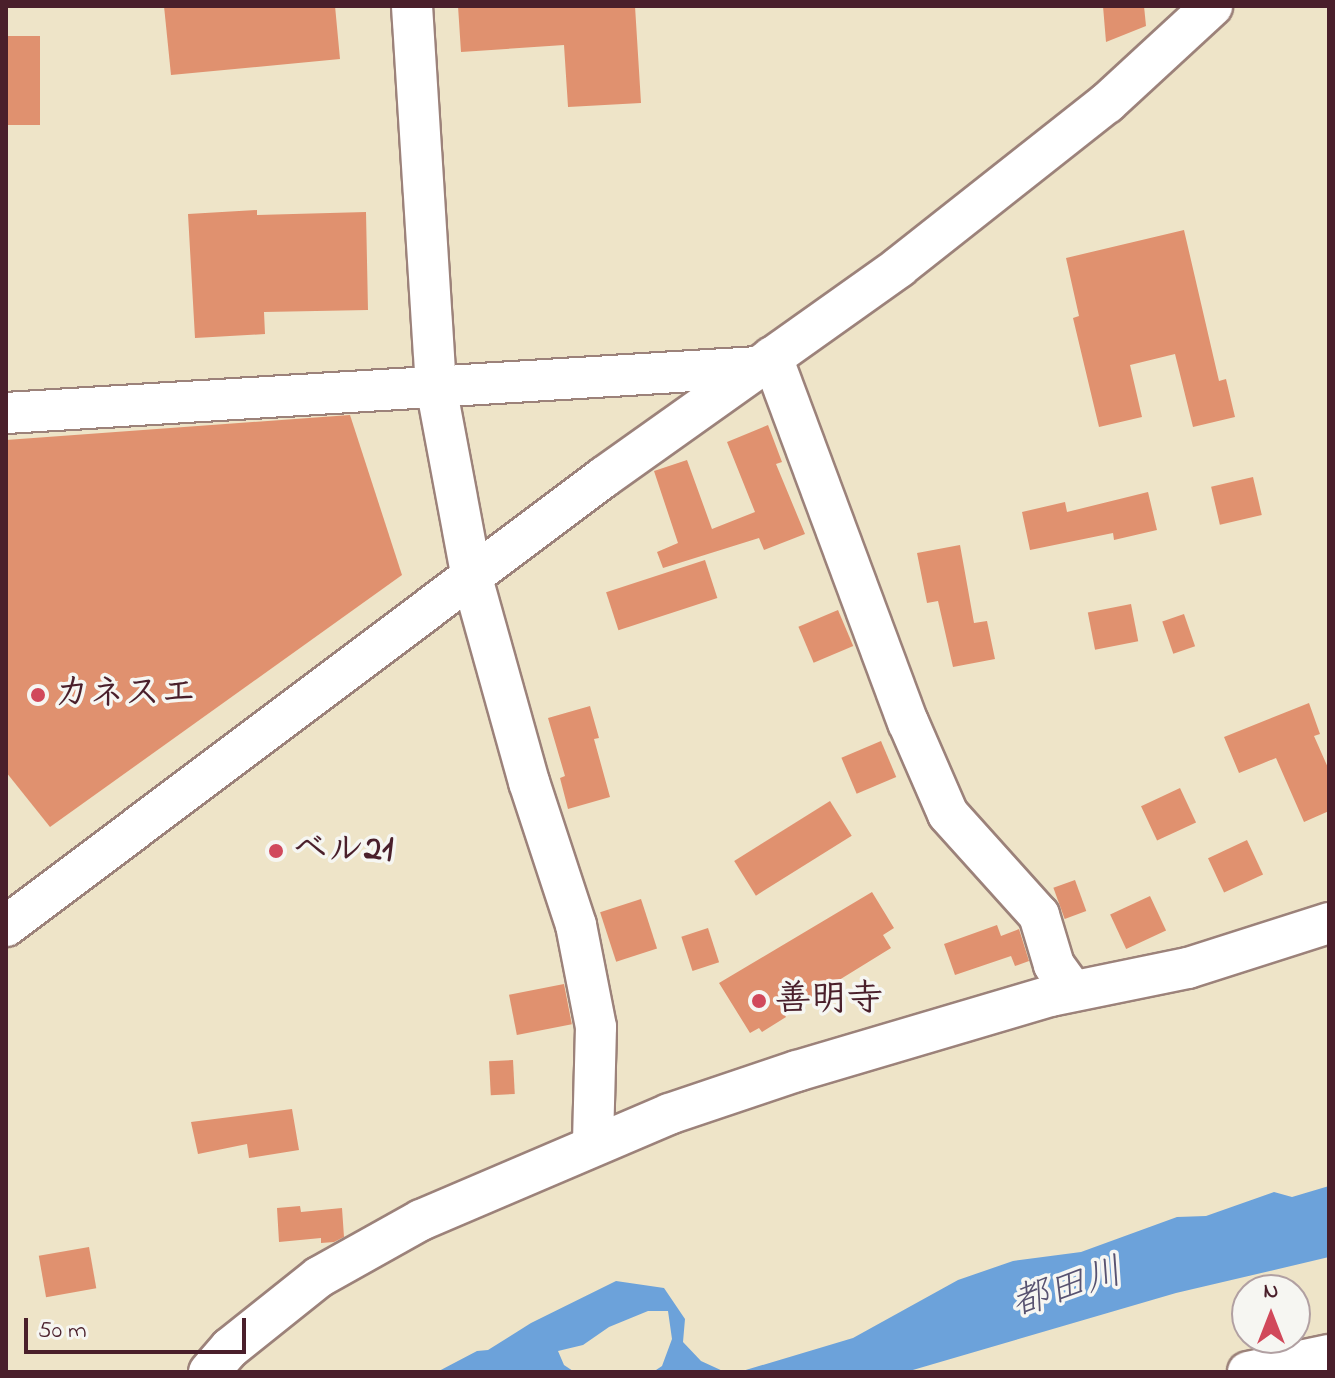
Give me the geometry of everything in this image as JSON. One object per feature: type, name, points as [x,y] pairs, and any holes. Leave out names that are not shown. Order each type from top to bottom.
[{"type":"street","points":[[412,6],[436,386],[472,578],[529,782],[576,925],[596,1027],[593,1145]]},
{"type":"street","points":[[6,926],[604,477],[899,267],[1107,103],[1212,6]]},
{"type":"street","points":[[6,413],[766,362]]},
{"type":"street","points":[[766,362],[908,722],[948,814],[1039,915],[1054,965],[1073,991]]},
{"type":"street","points":[[209,1372],[230,1348],[319,1277],[421,1220],[669,1114],[797,1071],[1073,991],[1188,968],[1329,923]]},
{"type":"street","points":[[1248,1372],[1329,1355]]},
{"type":"water","name":"都田川","points":[[1329,1186],[1329,1257],[1257,1274],[1231,1274],[1231,1280],[1176,1293],[906,1372],[739,1372],[853,1338],[958,1280],[1013,1261],[1081,1252],[1177,1217],[1206,1216],[1274,1192],[1292,1197]]},
{"type":"water","points":[[616,1281],[664,1288],[685,1319],[683,1342],[701,1361],[725,1372],[653,1372],[662,1366],[672,1339],[668,1311],[648,1311],[609,1327],[583,1345],[558,1351],[564,1365],[573,1371],[591,1372],[437,1372],[477,1351],[488,1350],[531,1323]]},
{"type":"building","points":[[164,6],[335,6],[340,59],[171,75]]},
{"type":"building","points":[[458,6],[635,6],[641,103],[568,107],[564,45],[461,52]]},
{"type":"building","points":[[1103,6],[1144,6],[1146,26],[1106,42]]},
{"type":"building","points":[[6,36],[40,36],[40,125],[6,125]]},
{"type":"building","points":[[257,210],[257,215],[366,212],[368,310],[264,312],[265,334],[195,338],[188,214]]},
{"type":"building","points":[[1184,230],[1219,381],[1226,379],[1235,417],[1193,427],[1175,354],[1130,365],[1142,417],[1099,427],[1073,318],[1079,316],[1066,258]]},
{"type":"building","points":[[350,415],[402,575],[50,827],[6,772],[6,440]]},
{"type":"building","points":[[768,425],[782,462],[776,464],[805,534],[764,550],[759,538],[663,568],[657,552],[678,543],[654,471],[687,460],[712,529],[755,512],[727,442]]},
{"type":"building","points":[[1253,477],[1262,515],[1220,525],[1211,487]]},
{"type":"building","points":[[1148,492],[1157,530],[1114,540],[1113,533],[1030,550],[1022,512],[1065,502],[1067,512]]},
{"type":"building","points":[[960,545],[974,623],[987,621],[995,659],[953,667],[938,601],[927,603],[917,553]]},
{"type":"building","points":[[705,560],[717,598],[618,630],[606,592]]},
{"type":"building","points":[[1131,604],[1138,641],[1095,650],[1088,612]]},
{"type":"building","points":[[838,610],[853,646],[814,663],[798,627]]},
{"type":"building","points":[[1184,614],[1195,646],[1173,654],[1162,621]]},
{"type":"building","points":[[1309,703],[1320,734],[1314,736],[1329,770],[1329,811],[1304,822],[1276,758],[1239,773],[1224,737]]},
{"type":"building","points":[[590,706],[599,738],[594,739],[610,797],[568,809],[560,778],[565,776],[548,718]]},
{"type":"building","points":[[881,741],[896,777],[857,794],[841,758]]},
{"type":"building","points":[[1180,788],[1196,822],[1157,841],[1141,806]]},
{"type":"building","points":[[830,801],[852,836],[756,896],[734,861]]},
{"type":"building","points":[[1247,840],[1263,874],[1224,893],[1208,858]]},
{"type":"building","points":[[1075,880],[1086,911],[1065,919],[1053,888]]},
{"type":"building","points":[[872,892],[894,928],[883,935],[891,948],[784,1014],[786,1017],[762,1032],[759,1028],[750,1033],[719,983]]},
{"type":"building","points":[[1150,896],[1166,930],[1126,949],[1110,915]]},
{"type":"building","points":[[641,899],[657,948],[616,962],[600,912]]},
{"type":"building","points":[[997,925],[1001,936],[1019,929],[1029,961],[1015,966],[1011,956],[955,975],[944,944]]},
{"type":"building","points":[[708,928],[719,962],[692,971],[681,937]]},
{"type":"building","points":[[564,984],[572,1024],[517,1035],[509,995]]},
{"type":"building","points":[[513,1060],[515,1094],[491,1095],[489,1061]]},
{"type":"building","points":[[292,1109],[299,1150],[249,1158],[247,1144],[198,1154],[191,1122]]},
{"type":"building","points":[[300,1206],[301,1212],[342,1208],[344,1237],[321,1243],[321,1238],[279,1242],[277,1208]]},
{"type":"building","points":[[89,1247],[96,1288],[46,1297],[39,1256]]},
{"type":"place","name":"カネスエ","points":[[38,695]]},
{"type":"place","name":"ベル21","points":[[276,851]]},
{"type":"place","name":"善明寺","points":[[759,1001]]}]
